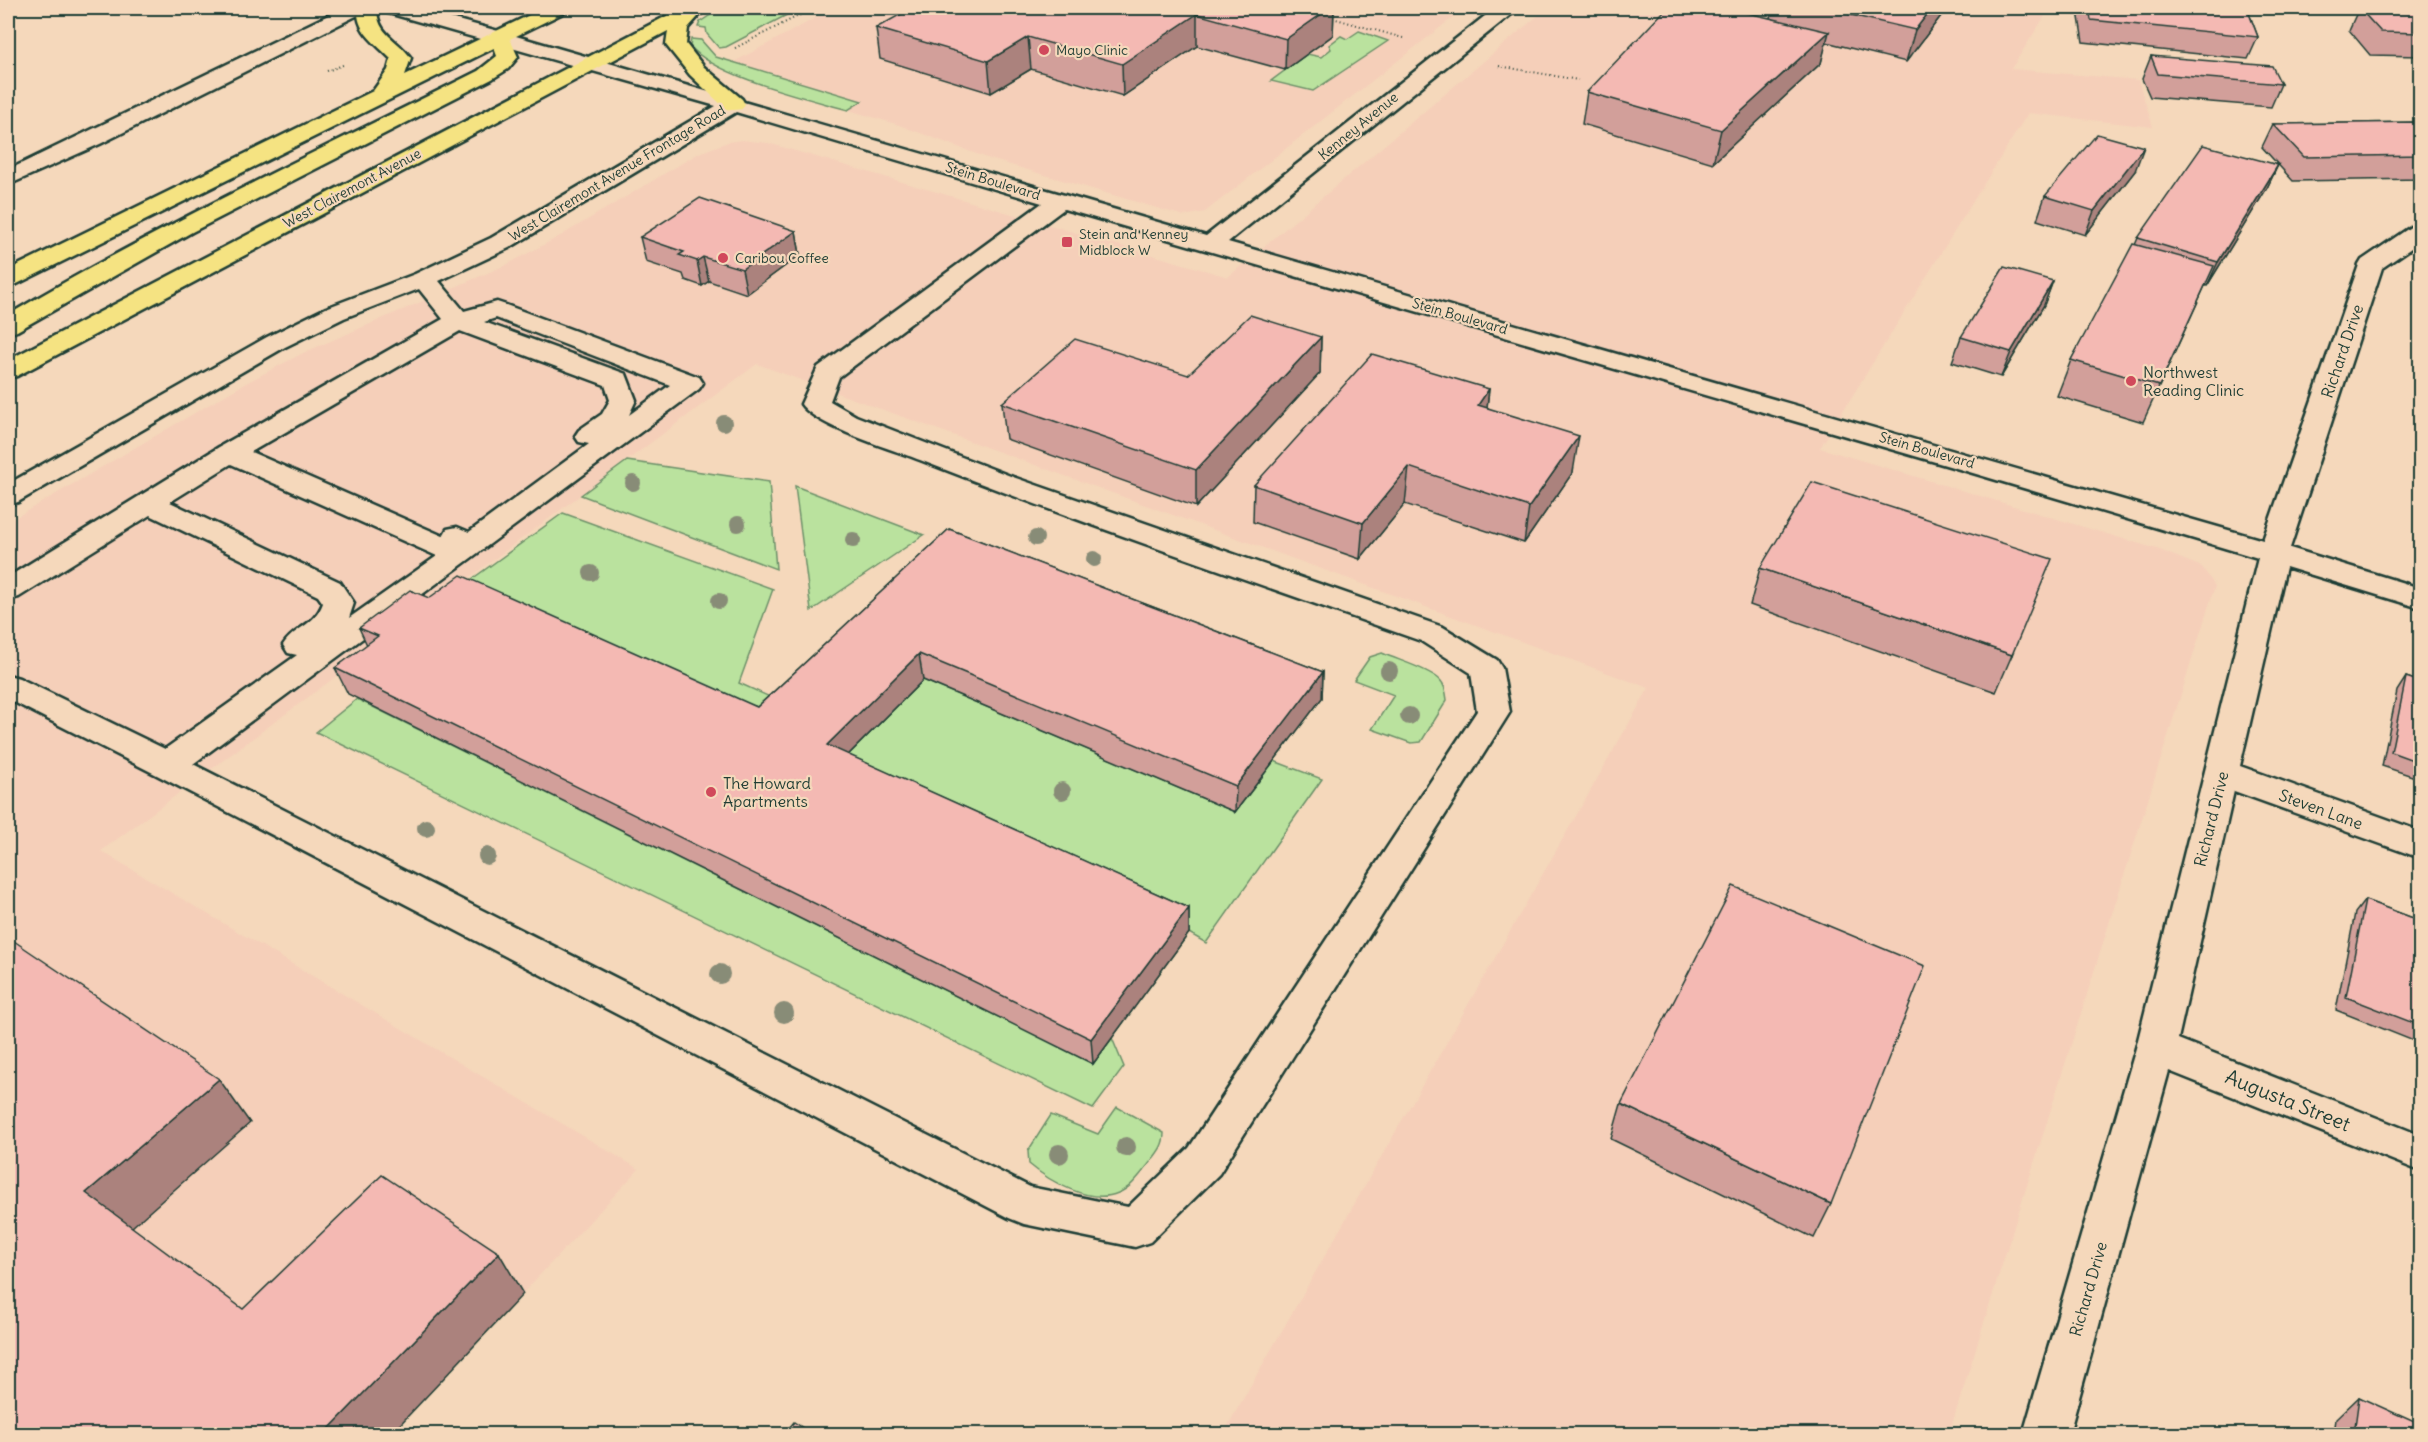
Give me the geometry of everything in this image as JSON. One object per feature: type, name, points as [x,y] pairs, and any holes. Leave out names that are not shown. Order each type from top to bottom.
[{"type":"main road","points":[[368,8],[369,27],[400,58],[398,70],[381,95]]},
{"type":"main road","points":[[8,279],[558,8]]},
{"type":"main road","points":[[693,9],[678,28],[676,45],[697,71],[734,104]]},
{"type":"main road","name":"West Clairemont Avenue","points":[[8,370],[693,9]]},
{"type":"main road","points":[[8,326],[57,295],[154,243],[485,75],[501,65],[508,57],[499,36]]},
{"type":"street","points":[[8,178],[357,8]]},
{"type":"street","name":"Stein Boulevard","points":[[392,8],[591,62],[1209,245],[1772,405],[2274,552],[2421,598]]},
{"type":"street","name":"Kenney Avenue","points":[[1209,245],[1507,8]]},
{"type":"street","name":"West Clairemont Avenue Frontage Road","points":[[8,496],[276,342],[335,313],[424,279],[500,243],[734,104]]},
{"type":"street","points":[[8,686],[1024,1205],[1135,1228],[1204,1161],[1494,712],[1486,668],[1432,634],[1003,483],[846,422],[815,404],[827,373],[1060,201]]},
{"type":"street","name":"Richard Drive","points":[[2046,1434],[2156,1048],[2274,552],[2371,264],[2421,231]]},
{"type":"street","points":[[424,279],[458,321],[617,380],[623,400],[613,419],[456,530],[459,554]]},
{"type":"street","points":[[8,590],[229,453],[458,321],[497,310],[690,383],[459,554],[166,765]]},
{"type":"street","points":[[229,453],[459,554]]},
{"type":"street","points":[[148,503],[329,589],[339,603],[332,621],[227,697],[201,741]]},
{"type":"street","name":"Steven Lane","points":[[2222,774],[2421,845]]},
{"type":"street","name":"Augusta Street","points":[[2156,1048],[2421,1153]]},
{"type":"path","points":[[732,50],[814,8]]},
{"type":"shaded area","points":[[834,8],[1465,8],[1205,212],[1184,216],[990,159],[896,124],[788,92],[721,69]]},
{"type":"shaded area","points":[[1547,8],[2050,8],[2011,69],[2138,80],[2153,127],[2028,113],[1820,448],[2157,549],[2202,567],[2215,586],[1949,1434],[1223,1434],[1649,688],[757,364],[101,851],[639,1169],[391,1434],[8,1434],[8,522],[246,383],[303,353],[506,265],[562,235],[699,153],[728,142],[742,140],[768,143],[1228,277]]},
{"type":"green space","points":[[721,8],[800,8],[726,47],[719,48],[707,34],[706,28],[698,27],[700,22]]},
{"type":"green space","points":[[1359,31],[1388,41],[1313,91],[1271,81],[1307,54],[1321,57],[1331,49],[1329,45],[1341,36],[1347,39]]},
{"type":"green space","points":[[691,39],[701,40],[716,57],[862,101],[848,110],[763,85],[741,77],[703,57],[690,46]]},
{"type":"green space","points":[[627,461],[769,482],[776,569],[581,495]]},
{"type":"green space","points":[[795,486],[924,535],[811,611]]},
{"type":"green space","points":[[563,513],[773,589],[739,683],[792,707],[764,733],[421,616]]},
{"type":"green space","points":[[1382,653],[1427,671],[1439,679],[1444,686],[1447,700],[1421,742],[1411,743],[1372,729],[1394,695],[1354,680],[1370,657]]},
{"type":"green space","points":[[923,680],[1235,812],[1274,761],[1322,779],[1206,943],[1189,933],[832,771]]},
{"type":"green space","points":[[357,699],[1093,1064],[1112,1038],[1124,1067],[1093,1109],[316,732]]},
{"type":"green space","points":[[1117,1107],[1164,1133],[1163,1142],[1157,1154],[1127,1188],[1107,1196],[1083,1194],[1059,1184],[1029,1164],[1028,1151],[1051,1115],[1098,1134]]},
{"type":"building","points":[[912,8],[1330,8],[1286,39],[1197,14],[1122,64],[1028,37],[988,61],[876,28]]},
{"type":"building","points":[[1667,8],[1727,8],[1829,32],[1721,130],[1587,92]]},
{"type":"building","points":[[1821,8],[1932,8],[1915,30]]},
{"type":"building","points":[[2089,8],[2247,8],[2258,37],[2091,20]]},
{"type":"building","points":[[2359,8],[2421,10],[2421,33],[2381,32]]},
{"type":"building","points":[[2151,56],[2272,66],[2281,84],[2158,74]]},
{"type":"building","points":[[2421,122],[2421,155],[2304,157],[2273,124]]},
{"type":"building","points":[[2097,134],[2144,147],[2094,211],[2045,196]]},
{"type":"building","points":[[2203,145],[2278,165],[2218,262],[2138,238]]},
{"type":"building","points":[[700,198],[796,231],[742,269],[703,257],[697,261],[679,255],[684,252],[640,237]]},
{"type":"building","points":[[2133,244],[2214,266],[2159,386],[2071,360]]},
{"type":"building","points":[[2004,267],[2053,281],[2011,352],[1961,337]]},
{"type":"building","points":[[1250,315],[1321,337],[1196,470],[1002,403],[1075,339],[1188,375]]},
{"type":"building","points":[[1372,354],[1489,389],[1478,405],[1579,436],[1529,507],[1409,467],[1363,523],[1254,485]]},
{"type":"building","points":[[1812,482],[2052,559],[2012,655],[1760,568]]},
{"type":"building","name":"The Howard Apartments","points":[[949,529],[1323,672],[1236,786],[919,654],[827,745],[1189,908],[1091,1039],[335,668],[378,636],[359,628],[410,590],[429,598],[461,575],[757,707]]},
{"type":"building","points":[[2406,677],[2421,682],[2421,763],[2391,752]]},
{"type":"building","points":[[1733,886],[1925,966],[1831,1204],[1621,1104]]},
{"type":"building","points":[[2365,900],[2421,921],[2421,1026],[2346,997]]},
{"type":"building","points":[[8,937],[219,1079],[86,1193],[243,1309],[382,1175],[499,1253],[324,1434],[8,1434]]},
{"type":"building","points":[[2359,1397],[2421,1425],[2421,1434],[2354,1434]]},
{"type":"building","points":[[794,1422],[812,1434],[784,1434]]},
{"type":"place","name":"Mayo Clinic","points":[[1044,50]]},
{"type":"place","name":"Stein and Kenney Midblock W","points":[[1067,242]]},
{"type":"place","name":"Caribou Coffee","points":[[723,258]]},
{"type":"place","name":"Northwest Reading Clinic","points":[[2131,381]]},
{"type":"place","name":"The Howard Apartments","points":[[711,792]]}]
